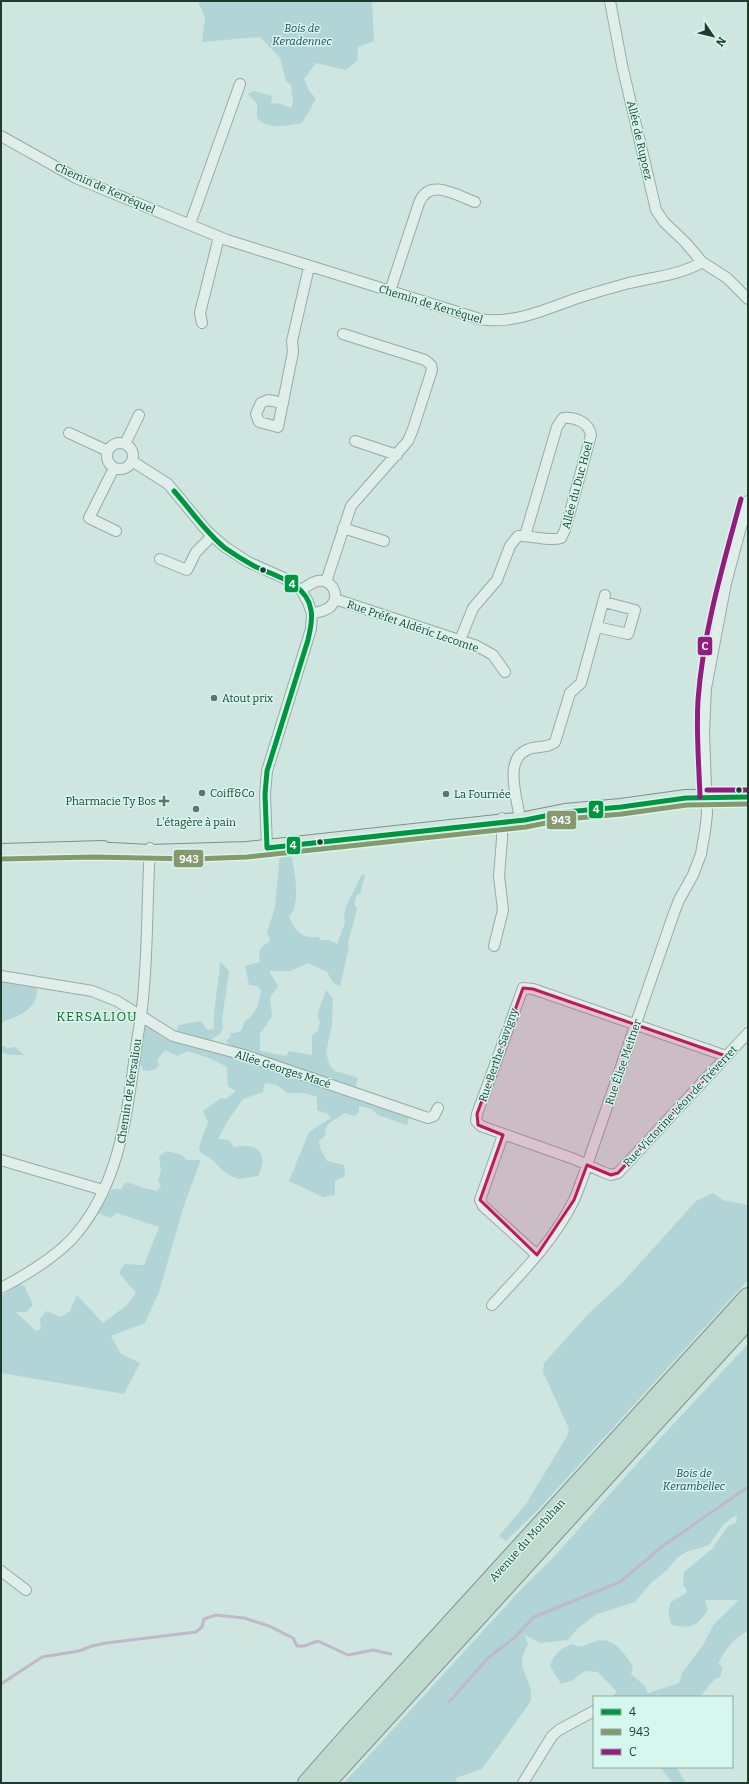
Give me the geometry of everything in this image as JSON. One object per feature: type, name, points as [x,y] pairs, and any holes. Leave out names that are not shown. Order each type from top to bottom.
[{"type":"highway","name":"Avenue du Morbihan","points":[[307,1783],[748,1297]]},
{"type":"highway","name":"Avenue du Morbihan","points":[[326,1783],[748,1320]]},
{"type":"main road","points":[[1,852],[150,849],[207,852],[267,843],[706,797],[748,797]]},
{"type":"street","name":"Allée de Rupoez","points":[[610,1],[622,65],[656,210],[664,222],[685,242],[702,262]]},
{"type":"street","points":[[190,224],[240,84]]},
{"type":"street","name":"Chemin de Kerréquel","points":[[1,136],[76,178],[219,237],[309,267],[474,318],[498,321],[562,305],[572,300],[684,269],[702,262]]},
{"type":"street","points":[[390,291],[419,203],[425,192],[437,188],[475,202]]},
{"type":"street","points":[[202,323],[200,312],[219,237]]},
{"type":"street","points":[[702,262],[727,278],[748,299]]},
{"type":"street","points":[[283,403],[293,352],[292,341],[309,267]]},
{"type":"street","points":[[326,582],[351,506],[357,497],[406,444],[413,429],[432,370],[431,365],[425,360],[343,334]]},
{"type":"street","points":[[125,444],[139,415]]},
{"type":"street","name":"Allée du Duc Hoel","points":[[563,418],[570,418],[583,422],[590,429],[590,435],[565,530],[561,538],[552,540],[525,536],[557,427],[563,418]]},
{"type":"street","points":[[68,434],[108,451]]},
{"type":"street","points":[[356,441],[397,455]]},
{"type":"street","points":[[125,444],[132,453],[132,461],[123,469],[114,468],[107,459],[108,451],[113,445],[125,444]]},
{"type":"street","points":[[132,461],[164,481],[178,495],[212,536],[245,560],[284,578],[301,590],[308,602],[312,614],[312,625],[267,772],[265,794],[267,843]]},
{"type":"street","points":[[114,468],[89,518],[116,531]]},
{"type":"street","name":"Rue Élise Meitner","points":[[492,1305],[537,1255],[553,1234],[574,1200],[679,900],[693,874],[701,854],[707,814],[704,732],[707,681],[726,583],[748,501]]},
{"type":"street","points":[[343,528],[384,541]]},
{"type":"street","points":[[160,559],[187,570],[196,552],[212,536]]},
{"type":"street","points":[[460,640],[473,608],[497,580],[510,546],[518,536],[525,536]]},
{"type":"street","points":[[301,590],[317,581],[326,582],[335,590],[334,599],[330,606],[312,614]]},
{"type":"street","name":"Rue Préfet Aldéric Lecomte","points":[[334,599],[460,640],[490,653],[499,662],[505,672]]},
{"type":"street","points":[[520,817],[514,779],[514,762],[523,751],[534,747],[551,746],[555,742],[570,693],[581,683],[597,627],[605,599],[635,610],[628,634],[597,627]]},
{"type":"street","points":[[494,946],[502,915],[499,876],[502,819]]},
{"type":"street","name":"Chemin de Kersaliou","points":[[1,1288],[38,1266],[62,1249],[85,1222],[103,1190],[115,1164],[122,1137],[141,1016],[144,986],[150,849]]},
{"type":"street","name":"Allée Georges Macé","points":[[1,976],[92,991],[117,1002],[164,1032],[179,1038],[198,1041],[244,1055],[428,1118],[434,1116],[438,1108]]},
{"type":"street","name":"Rue Berthe Savigny","points":[[587,1165],[481,1126],[476,1121],[477,1114],[523,988],[533,989],[636,1024]]},
{"type":"street","points":[[636,1024],[726,1056]]},
{"type":"street","name":"Rue Victorine Léon de Tréverret","points":[[587,1165],[610,1174],[618,1173],[748,1033]]},
{"type":"street","points":[[503,1135],[480,1200],[483,1206],[537,1255]]},
{"type":"street","points":[[1,1160],[103,1190]]},
{"type":"street","points":[[1,1571],[26,1590]]},
{"type":"street","points":[[523,1783],[552,1736],[593,1712]]},
{"type":"highlighted area","points":[[523,988],[533,989],[726,1056],[618,1173],[611,1175],[587,1165],[574,1200],[537,1255],[480,1200],[503,1135],[478,1125],[477,1114]]},
{"type":"green space","name":"Bois de Keradennec","points":[[198,1],[372,1],[374,41],[358,47],[357,61],[346,70],[316,63],[304,79],[309,90],[316,99],[302,123],[284,126],[267,125],[257,118],[257,104],[248,94],[254,91],[272,96],[271,104],[278,103],[291,108],[293,102],[291,85],[286,81],[280,58],[260,37],[202,42],[205,18]]},
{"type":"green space","points":[[280,853],[291,853],[295,877],[295,903],[293,911],[289,917],[297,930],[308,937],[318,937],[321,940],[329,940],[337,944],[345,923],[344,913],[349,900],[362,874],[365,875],[360,894],[357,895],[354,904],[357,909],[348,943],[349,947],[340,986],[333,983],[327,972],[308,963],[290,971],[269,971],[278,986],[270,998],[272,1016],[260,1034],[260,1051],[286,1056],[289,1051],[312,1055],[312,1035],[318,1031],[320,1022],[317,1015],[326,990],[333,998],[332,1024],[326,1053],[330,1066],[335,1071],[358,1078],[354,1092],[409,1117],[407,1125],[378,1115],[372,1109],[359,1106],[359,1112],[355,1116],[344,1113],[328,1124],[325,1136],[319,1141],[320,1148],[327,1161],[344,1165],[345,1176],[335,1181],[335,1195],[323,1197],[289,1181],[309,1132],[331,1118],[328,1114],[317,1110],[317,1097],[304,1093],[287,1093],[277,1085],[265,1083],[263,1092],[243,1099],[227,1122],[218,1139],[229,1140],[234,1147],[249,1146],[255,1148],[262,1155],[261,1168],[258,1176],[239,1179],[222,1170],[214,1161],[200,1152],[199,1147],[208,1122],[203,1111],[221,1098],[226,1099],[236,1091],[228,1086],[227,1067],[209,1058],[187,1051],[177,1056],[165,1050],[157,1060],[159,1064],[157,1068],[149,1071],[143,1070],[140,1063],[142,1026],[147,1025],[177,1033],[178,1025],[201,1021],[207,1030],[214,1029],[214,1012],[220,961],[229,971],[222,1020],[223,1028],[220,1034],[212,1039],[213,1044],[232,1048],[226,1041],[231,1036],[230,1033],[236,1033],[242,1030],[244,1022],[254,1012],[259,1000],[261,990],[257,986],[249,985],[245,966],[260,962],[260,949],[270,941],[267,932],[275,908]]},
{"type":"green space","points":[[1,981],[34,985],[37,988],[37,995],[27,1010],[16,1017],[3,1022],[1,1026]]},
{"type":"green space","points":[[1,1045],[8,1048],[15,1047],[24,1055],[11,1055],[1,1052]]},
{"type":"green space","points":[[167,1151],[182,1155],[187,1160],[201,1160],[184,1205],[159,1292],[145,1323],[111,1336],[121,1354],[140,1363],[124,1394],[1,1373],[1,1296],[20,1284],[25,1287],[33,1305],[26,1312],[16,1312],[36,1331],[41,1329],[40,1319],[46,1311],[61,1317],[70,1311],[77,1295],[103,1323],[127,1305],[136,1293],[119,1273],[124,1264],[144,1265],[159,1227],[117,1213],[111,1218],[98,1213],[112,1189],[121,1189],[124,1184],[128,1182],[140,1187],[157,1191],[161,1186],[158,1181],[161,1171],[159,1156]]},
{"type":"green space","points":[[713,1193],[723,1200],[748,1205],[748,1280],[536,1512],[506,1541],[499,1536],[526,1504],[567,1436],[569,1429],[543,1372],[544,1363],[588,1314],[623,1282],[696,1201]]},
{"type":"green space","name":"Bois de Kerambellec","points":[[748,1344],[748,1631],[738,1637],[724,1654],[718,1664],[723,1667],[720,1677],[714,1680],[701,1696],[612,1696],[617,1692],[598,1672],[585,1671],[571,1681],[561,1684],[550,1666],[553,1658],[563,1648],[571,1644],[582,1646],[603,1640],[614,1644],[623,1652],[633,1666],[631,1674],[644,1685],[648,1693],[679,1683],[682,1673],[703,1645],[714,1624],[739,1600],[705,1600],[708,1610],[701,1620],[693,1625],[685,1627],[672,1625],[668,1614],[671,1602],[686,1593],[687,1590],[683,1585],[684,1572],[712,1549],[728,1526],[736,1523],[737,1516],[733,1517],[724,1524],[709,1545],[686,1552],[678,1557],[667,1570],[652,1582],[635,1602],[597,1614],[577,1629],[568,1640],[540,1643],[525,1635],[528,1645],[522,1661],[530,1685],[531,1701],[482,1769],[456,1778],[457,1783],[344,1783],[525,1585],[551,1560],[652,1447]]},
{"type":"green space","points":[[661,1768],[677,1768],[686,1783],[673,1783]]},
{"type":"waterway","points":[[449,1702],[488,1658],[514,1638],[534,1617],[620,1582],[664,1545],[748,1487]]},
{"type":"waterway","points":[[1,1684],[42,1657],[79,1651],[106,1643],[196,1632],[202,1627],[204,1619],[216,1615],[244,1618],[269,1626],[293,1638],[297,1646],[304,1646],[318,1641],[348,1655],[373,1650],[391,1654]]},
{"type":"transit line","name":"4","points":[[174,491],[218,542],[236,556],[256,567],[290,582],[297,587],[304,594],[311,610],[312,614],[308,640],[267,771],[265,794],[267,848],[525,820],[565,812],[621,807],[686,798],[748,797]]},
{"type":"transit line","name":"C","points":[[700,797],[697,725],[698,700],[704,649],[727,549],[741,499]]},
{"type":"transit line","name":"C","points":[[707,790],[748,790]]},
{"type":"transit line","name":"943","points":[[1,859],[93,857],[194,859],[247,857],[526,827],[566,819],[622,814],[687,805],[748,804]]},
{"type":"place","name":"Atout prix","points":[[214,698]]},
{"type":"place","name":"Coiff&Co","points":[[202,793]]},
{"type":"place","name":"La Fournée","points":[[446,794]]},
{"type":"place","name":"Pharmacie Ty Bos","points":[[164,801]]},
{"type":"place","name":"L'étagère à pain","points":[[196,809]]},
{"type":"district","name":"KERSALIOU","points":[[97,1016]]}]
